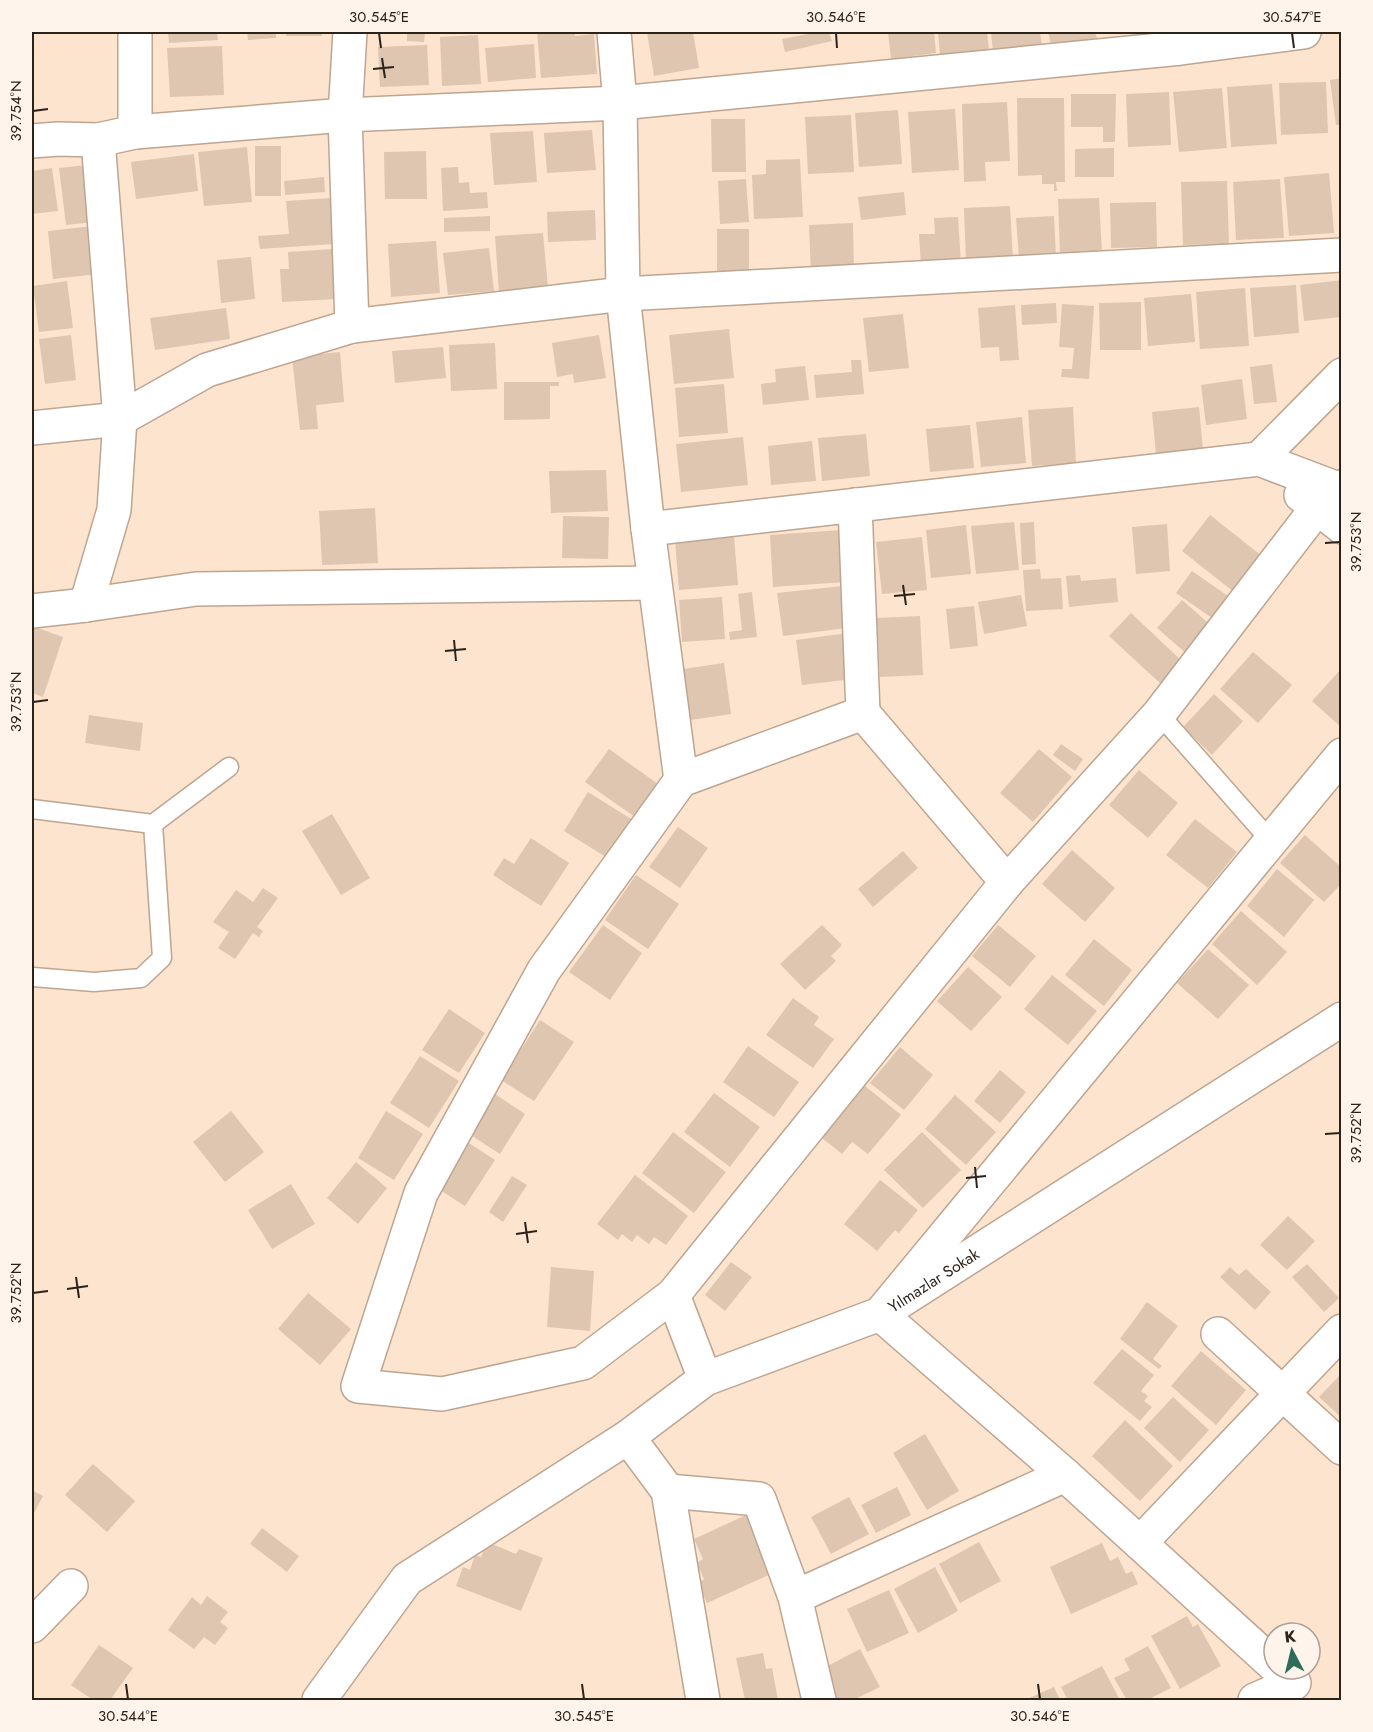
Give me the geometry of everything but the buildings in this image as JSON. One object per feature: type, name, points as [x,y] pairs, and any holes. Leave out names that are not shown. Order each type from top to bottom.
[{"type":"street","points":[[135,32],[135,132]]},
{"type":"street","points":[[350,32],[345,115],[352,326]]},
{"type":"street","points":[[614,32],[620,103],[623,294],[654,583],[681,780]]},
{"type":"street","points":[[32,141],[98,140],[135,132],[345,115],[620,103],[1181,48],[1304,32]]},
{"type":"street","points":[[86,604],[114,510],[120,419],[98,140]]},
{"type":"street","points":[[32,428],[120,419],[207,370],[352,326],[623,294],[1341,255]]},
{"type":"street","points":[[1259,459],[1341,375]]},
{"type":"street","points":[[648,529],[1259,459],[1338,489],[1341,487]]},
{"type":"street","points":[[863,714],[681,780],[544,970],[421,1193],[358,1386],[442,1394],[583,1363],[673,1295],[1007,882],[1159,714],[1329,517],[1259,459]]},
{"type":"street","points":[[855,505],[863,714],[1007,882]]},
{"type":"street","points":[[32,611],[196,589],[654,583]]},
{"type":"street","points":[[319,1701],[407,1579],[628,1437],[705,1379],[880,1314],[1179,955],[1341,755]]},
{"type":"street","name":"Yılmazlar Sokak","points":[[1262,1655],[1065,1475],[880,1314],[1341,1019]]},
{"type":"street","points":[[673,1295],[705,1379]]},
{"type":"street","points":[[1140,1543],[1341,1331]]},
{"type":"street","points":[[1218,1334],[1341,1448]]},
{"type":"street","points":[[628,1437],[668,1491],[703,1701]]},
{"type":"street","points":[[795,1597],[1065,1475]]},
{"type":"street","points":[[668,1491],[759,1499],[795,1597],[819,1701]]},
{"type":"street","points":[[32,1626],[71,1586]]},
{"type":"street","name":"Yılmazlar Sokak","points":[[1255,1701],[1285,1681]]},
{"type":"lane","points":[[1159,714],[1270,840]]},
{"type":"lane","points":[[32,809],[153,824],[229,767]]},
{"type":"lane","points":[[33,977],[94,982],[141,978],[162,958],[153,824]]}]
